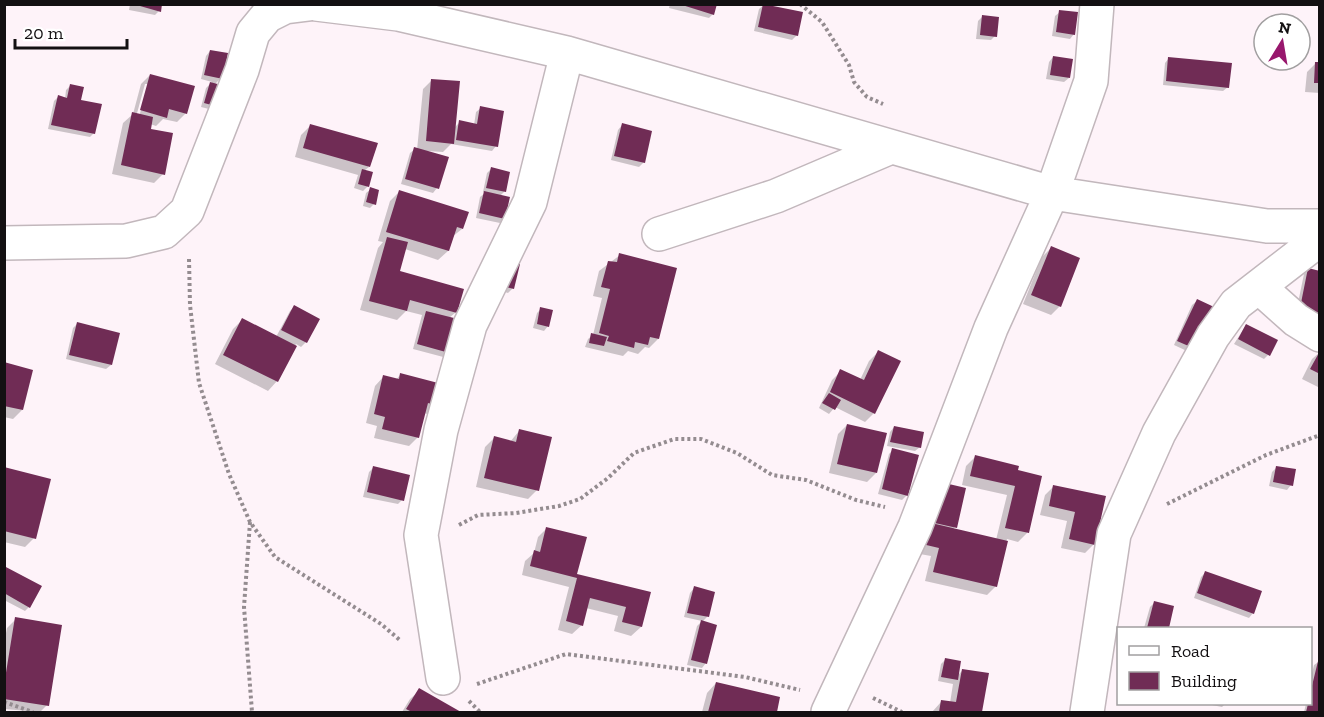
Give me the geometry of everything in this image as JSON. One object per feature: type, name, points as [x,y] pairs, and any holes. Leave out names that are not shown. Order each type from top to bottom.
[{"type":"street","points":[[4,243],[126,241],[164,232],[188,211],[242,70],[253,33],[268,10],[309,4]]},
{"type":"street","points":[[316,4],[398,14],[567,53],[1052,193],[1267,226],[1320,226]]},
{"type":"street","points":[[831,706],[915,527],[991,327],[1052,193],[1090,81],[1097,4]]},
{"type":"street","points":[[456,682],[421,535],[441,430],[470,326],[530,202],[567,53]]},
{"type":"street","points":[[658,234],[776,196],[891,147]]},
{"type":"street","points":[[1087,712],[1114,534],[1159,433],[1214,336],[1236,304],[1320,239]]},
{"type":"street","points":[[1259,287],[1296,320],[1320,335]]},
{"type":"path","points":[[800,4],[822,22],[849,65],[854,82],[867,97],[889,107]]},
{"type":"path","points":[[188,211],[190,305],[199,384],[229,474],[250,522],[275,557],[381,624],[456,682],[566,654],[745,677],[831,706]]},
{"type":"path","points":[[1164,506],[1266,455],[1320,435]]},
{"type":"path","points":[[425,514],[442,523],[457,526],[478,515],[516,513],[559,506],[580,499],[608,478],[634,453],[674,439],[701,439],[737,453],[772,474],[806,480],[856,500],[890,509],[915,527]]},
{"type":"path","points":[[250,522],[244,607],[252,712]]},
{"type":"path","points":[[4,702],[33,712]]},
{"type":"building","points":[[133,4],[162,4],[161,12]]},
{"type":"building","points":[[679,4],[717,4],[714,15]]},
{"type":"building","points":[[763,4],[803,12],[798,36],[758,27]]},
{"type":"building","points":[[1059,10],[1078,12],[1075,35],[1056,32]]},
{"type":"building","points":[[982,15],[999,17],[997,37],[980,35]]},
{"type":"building","points":[[210,50],[228,53],[223,79],[204,75]]},
{"type":"building","points":[[1053,56],[1073,59],[1070,78],[1050,75]]},
{"type":"building","points":[[1168,57],[1232,63],[1229,88],[1166,81]]},
{"type":"building","points":[[1315,62],[1320,62],[1320,83],[1314,83]]},
{"type":"building","points":[[150,74],[195,86],[187,114],[169,109],[167,118],[140,110]]},
{"type":"building","points":[[431,79],[460,81],[454,144],[426,141]]},
{"type":"building","points":[[210,82],[225,86],[219,107],[204,103]]},
{"type":"building","points":[[70,84],[84,87],[81,100],[102,104],[95,134],[51,125],[58,95],[67,98]]},
{"type":"building","points":[[480,106],[504,111],[498,147],[456,140],[459,120],[477,124]]},
{"type":"building","points":[[132,112],[153,117],[151,129],[173,133],[165,175],[121,165]]},
{"type":"building","points":[[622,123],[652,131],[645,163],[614,156]]},
{"type":"building","points":[[310,124],[378,143],[370,167],[303,148]]},
{"type":"building","points":[[414,147],[449,157],[439,189],[405,179]]},
{"type":"building","points":[[491,167],[510,172],[506,192],[486,188]]},
{"type":"building","points":[[362,169],[373,172],[369,187],[358,184]]},
{"type":"building","points":[[370,187],[379,190],[376,205],[366,202]]},
{"type":"building","points":[[399,190],[469,212],[463,229],[457,227],[449,251],[386,232]]},
{"type":"building","points":[[484,191],[510,197],[505,219],[479,213]]},
{"type":"building","points":[[387,237],[408,242],[400,271],[464,289],[457,313],[410,300],[407,311],[369,301]]},
{"type":"building","points":[[1051,246],[1080,258],[1061,307],[1031,295]]},
{"type":"building","points":[[619,253],[677,268],[659,339],[650,337],[648,345],[635,342],[634,348],[607,341],[609,336],[599,333],[610,289],[601,287],[608,261],[617,262]]},
{"type":"building","points":[[507,261],[520,264],[514,289],[501,286]]},
{"type":"building","points":[[1308,268],[1320,271],[1320,315],[1298,318]]},
{"type":"building","points":[[1197,299],[1227,313],[1207,354],[1177,341]]},
{"type":"building","points":[[294,305],[320,319],[307,343],[281,330]]},
{"type":"building","points":[[540,307],[553,310],[549,327],[537,324]]},
{"type":"building","points":[[426,311],[462,320],[453,354],[417,344]]},
{"type":"building","points":[[242,318],[297,346],[278,382],[223,355]]},
{"type":"building","points":[[77,322],[120,333],[112,365],[69,355]]},
{"type":"building","points":[[1246,324],[1278,340],[1270,356],[1238,339]]},
{"type":"building","points":[[591,333],[607,337],[604,346],[589,343]]},
{"type":"building","points":[[878,350],[901,361],[875,414],[830,392],[840,369],[864,380]]},
{"type":"building","points":[[1320,351],[1320,374],[1310,369]]},
{"type":"building","points":[[4,362],[33,370],[23,410],[4,406]]},
{"type":"building","points":[[400,373],[442,384],[437,406],[428,403],[419,438],[382,429],[385,417],[374,414],[383,375],[399,379]]},
{"type":"building","points":[[829,393],[841,400],[835,410],[822,403]]},
{"type":"building","points":[[847,424],[887,433],[877,473],[837,464]]},
{"type":"building","points":[[894,426],[924,432],[921,448],[890,442]]},
{"type":"building","points":[[519,429],[552,437],[539,491],[484,478],[494,436],[516,442]]},
{"type":"building","points":[[892,448],[919,455],[908,496],[882,489]]},
{"type":"building","points":[[975,455],[1019,466],[1018,470],[1042,476],[1029,533],[1005,528],[1015,486],[970,476]]},
{"type":"building","points":[[373,466],[410,475],[404,501],[367,492]]},
{"type":"building","points":[[1276,466],[1296,469],[1293,486],[1273,482]]},
{"type":"building","points":[[4,467],[51,479],[36,539],[4,531]]},
{"type":"building","points":[[936,481],[966,488],[957,528],[926,521]]},
{"type":"building","points":[[1053,485],[1106,496],[1095,545],[1069,539],[1075,512],[1049,506]]},
{"type":"building","points":[[927,522],[1008,541],[997,587],[933,572],[939,548],[922,544]]},
{"type":"building","points":[[546,527],[587,537],[577,574],[651,592],[642,627],[622,622],[626,607],[590,598],[583,626],[566,621],[577,578],[530,566],[534,550],[540,552]]},
{"type":"building","points":[[4,566],[42,586],[30,608],[4,593]]},
{"type":"building","points":[[1205,571],[1262,591],[1254,614],[1197,593]]},
{"type":"building","points":[[694,586],[715,592],[709,617],[687,613]]},
{"type":"building","points":[[1154,601],[1174,606],[1169,627],[1147,627]]},
{"type":"building","points":[[15,617],[62,625],[49,706],[4,699],[4,685]]},
{"type":"building","points":[[701,620],[717,625],[707,664],[691,660]]},
{"type":"building","points":[[1319,657],[1320,712],[1306,712],[1308,705],[1312,705],[1312,686]]},
{"type":"building","points":[[945,658],[961,661],[958,680],[941,677]]},
{"type":"building","points":[[962,669],[989,673],[982,712],[939,712],[941,700],[956,702]]},
{"type":"building","points":[[716,682],[780,697],[777,712],[708,712]]},
{"type":"building","points":[[419,688],[461,712],[412,712],[406,709]]}]
